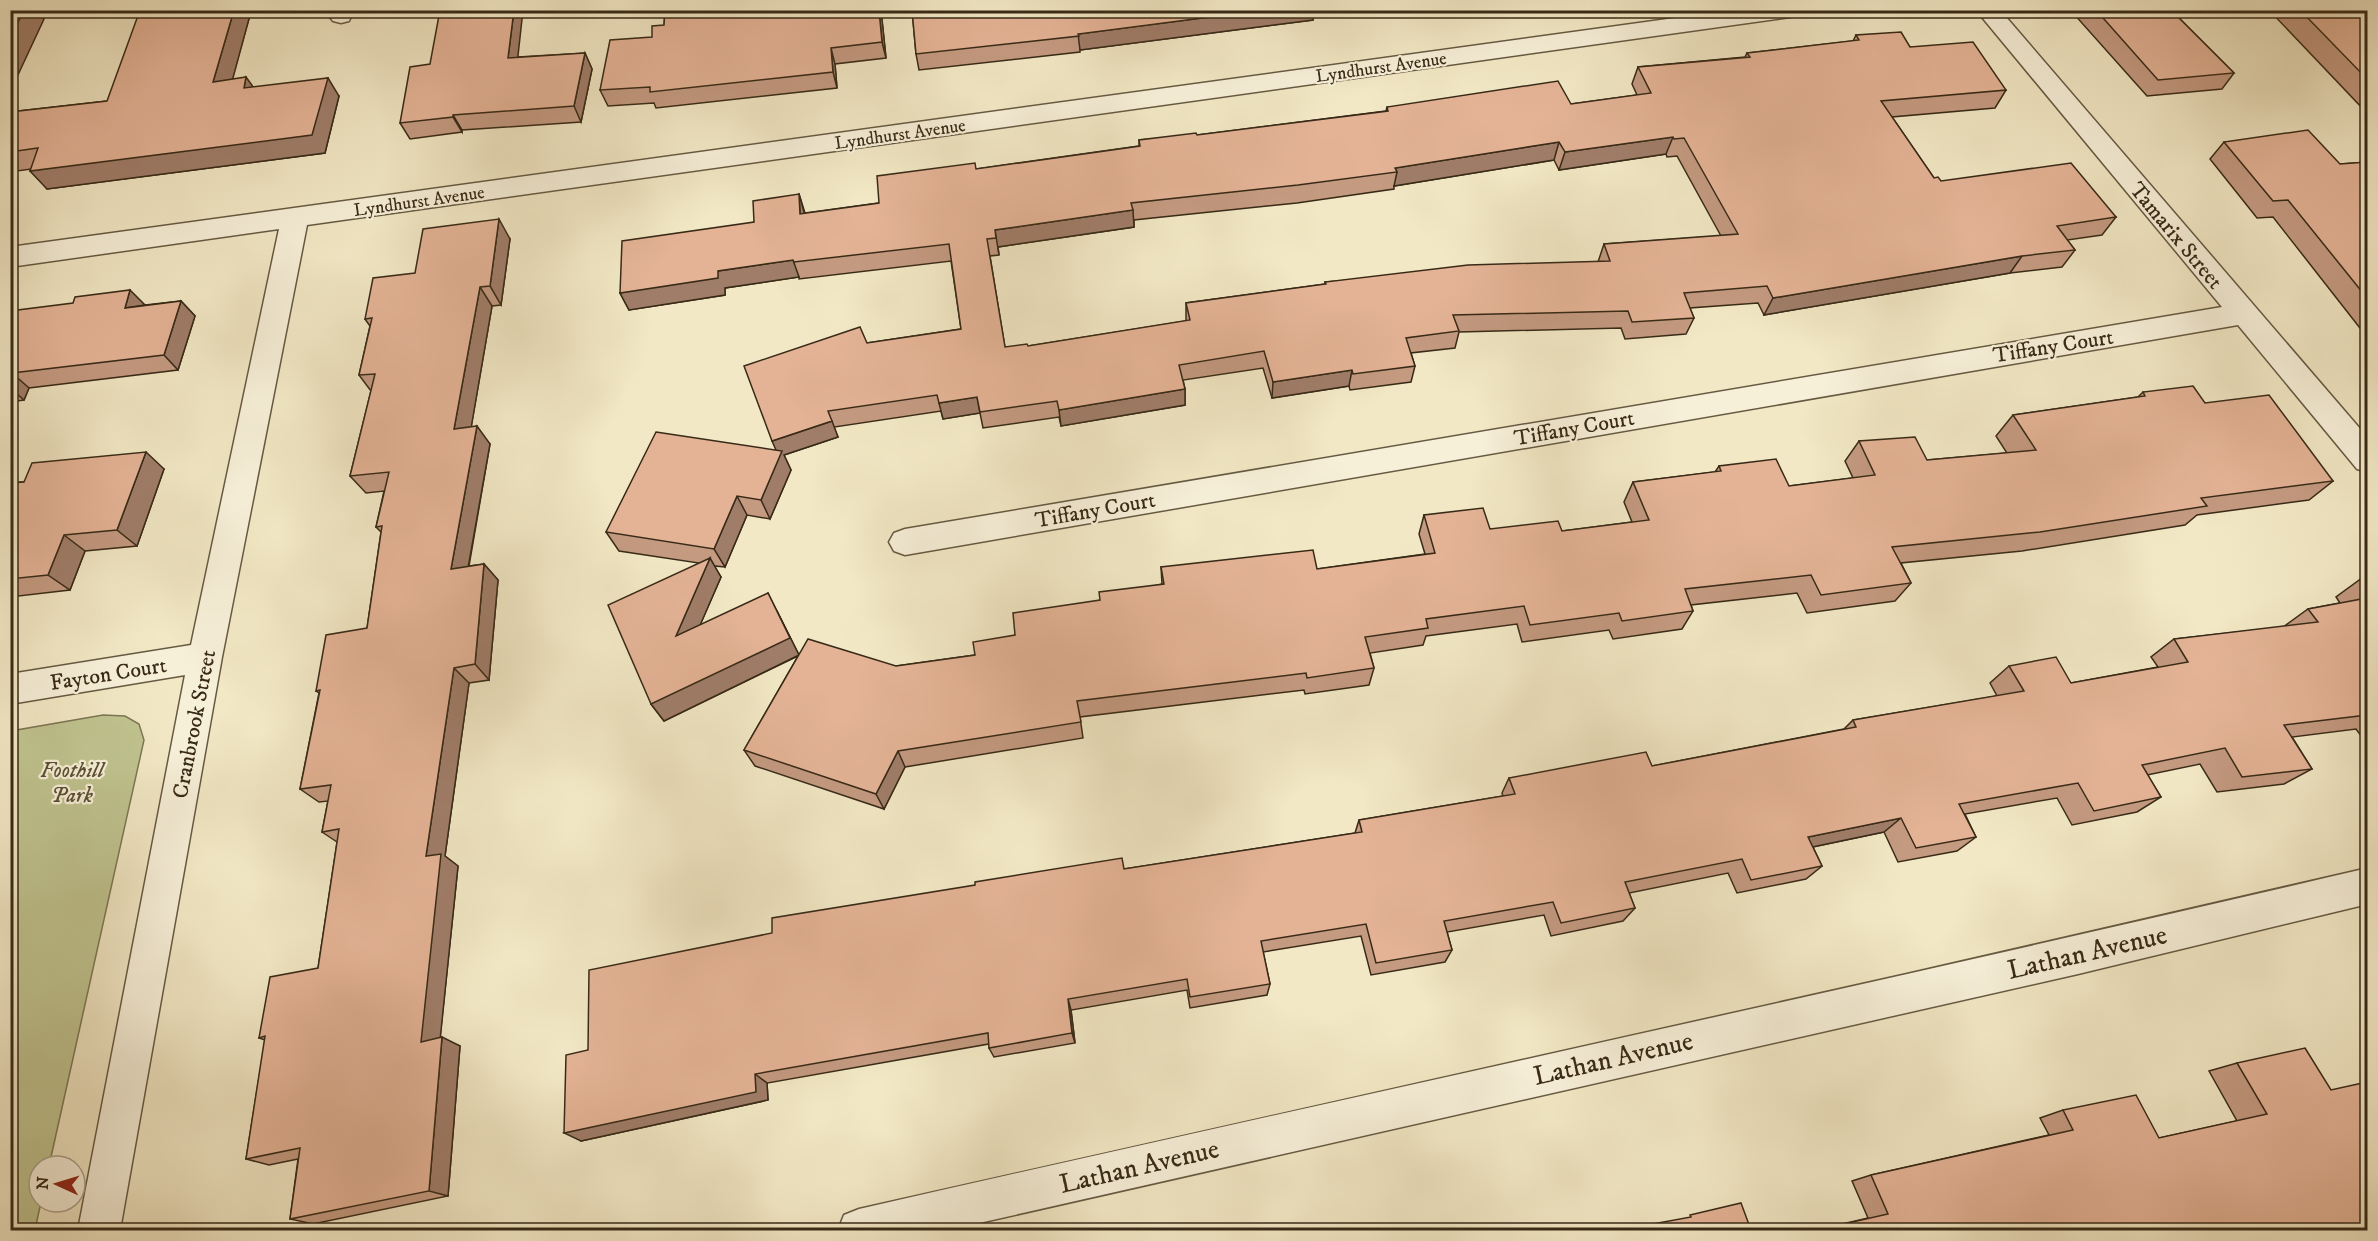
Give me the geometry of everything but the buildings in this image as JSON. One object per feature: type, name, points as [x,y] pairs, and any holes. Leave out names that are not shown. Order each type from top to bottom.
[{"type":"street","name":"Lyndhurst Avenue","points":[[10,258],[1790,10]]},
{"type":"street","name":"Tamarix Street","points":[[1987,10],[2367,460]]},
{"type":"street","name":"Cranbrook Street","points":[[99,1230],[205,657],[295,219]]},
{"type":"street","name":"Tiffany Court","points":[[905,542],[2243,314]]},
{"type":"street","name":"Fayton Court","points":[[10,689],[205,657]]},
{"type":"street","name":"Lathan Avenue","points":[[859,1230],[1369,1113],[2078,955],[2367,886]]},
{"type":"green space","name":"Foothill Park","points":[[103,715],[125,716],[139,724],[144,740],[52,1154],[27,1154],[27,1214],[38,1214],[35,1230],[11,1230],[11,731]]}]
